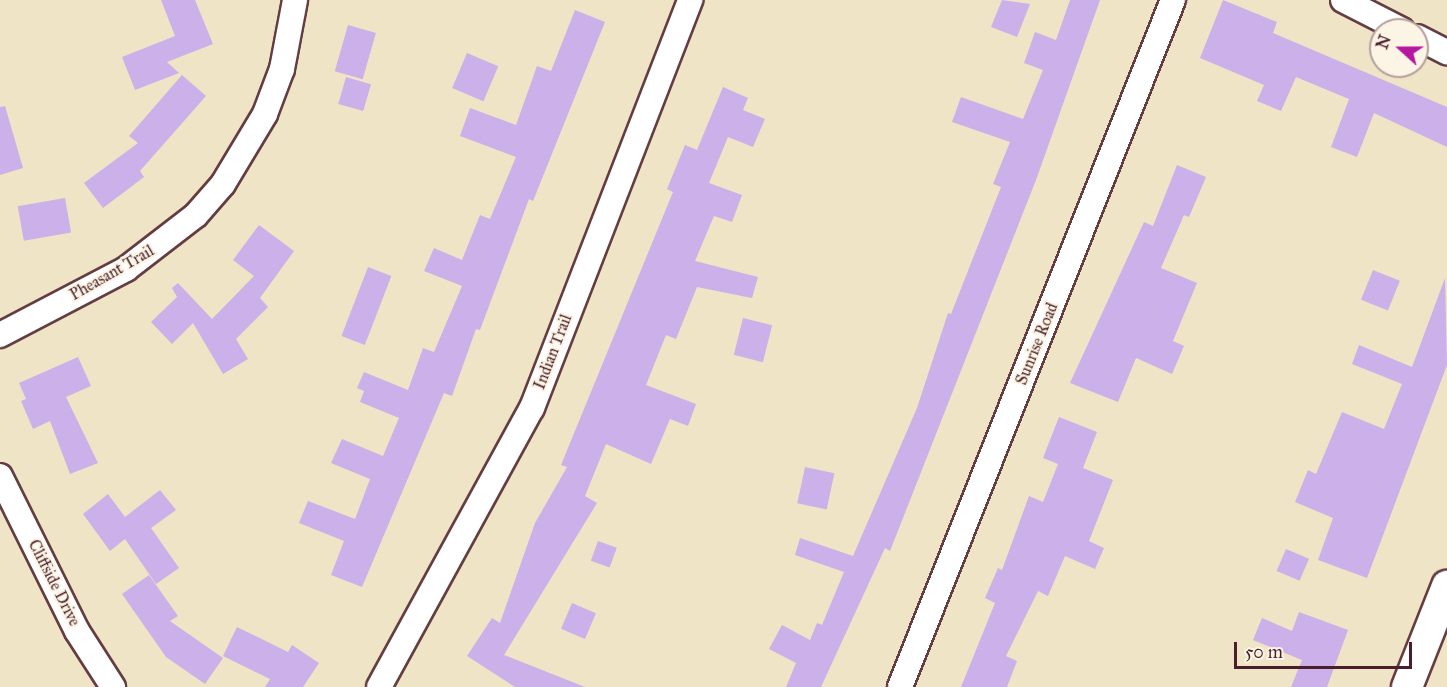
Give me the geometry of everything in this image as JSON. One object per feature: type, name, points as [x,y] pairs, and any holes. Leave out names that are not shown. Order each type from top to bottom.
[{"type":"street","name":"Pheasant Trail","points":[[0,334],[126,269],[196,214],[234,167],[265,114],[282,69],[294,0]]},
{"type":"street","name":"Indian Trail","points":[[379,687],[532,408],[690,0]]},
{"type":"street","name":"Sunrise Road","points":[[900,687],[1173,0]]},
{"type":"street","points":[[1343,0],[1378,18]]},
{"type":"street","points":[[1429,43],[1447,52]]},
{"type":"street","name":"Cliffside Drive","points":[[0,476],[77,631],[113,687]]},
{"type":"street","points":[[1407,687],[1447,586]]},
{"type":"building","points":[[161,0],[195,0],[213,44],[167,62],[179,73],[135,90],[122,57],[175,36]]},
{"type":"building","points":[[1002,0],[1030,4],[1017,37],[991,27]]},
{"type":"building","points":[[1070,0],[1100,0],[1036,180],[890,551],[885,548],[821,687],[786,687],[796,663],[769,649],[782,625],[810,640],[817,623],[822,625],[844,572],[795,555],[800,538],[853,556],[917,408],[948,313],[951,314],[1001,187],[993,184],[1010,142],[952,122],[961,97],[1023,119],[1043,70],[1024,63],[1035,32],[1056,40]]},
{"type":"building","points":[[1223,0],[1277,22],[1273,33],[1369,74],[1369,78],[1379,78],[1447,107],[1447,147],[1374,113],[1357,157],[1331,147],[1349,99],[1296,77],[1281,111],[1257,101],[1264,85],[1200,58]]},
{"type":"building","points":[[575,10],[605,22],[533,201],[529,199],[480,330],[476,329],[452,396],[444,393],[362,587],[331,575],[344,541],[299,523],[308,501],[355,519],[370,479],[331,463],[342,439],[383,456],[399,418],[360,402],[364,391],[357,388],[364,372],[408,390],[423,348],[434,352],[462,286],[424,271],[434,248],[462,260],[480,215],[490,219],[516,157],[460,136],[470,108],[516,125],[537,66],[551,71]]},
{"type":"building","points":[[348,25],[376,33],[363,79],[335,71]]},
{"type":"building","points":[[467,53],[498,66],[483,101],[452,88]]},
{"type":"building","points":[[182,75],[206,96],[140,171],[144,177],[103,208],[84,183],[138,143],[129,136]]},
{"type":"building","points":[[346,77],[371,84],[363,111],[338,104]]},
{"type":"building","points":[[723,87],[748,98],[743,110],[765,119],[753,147],[728,137],[709,183],[742,195],[732,222],[714,216],[695,261],[758,277],[752,298],[697,287],[676,339],[666,335],[646,385],[696,404],[688,426],[670,419],[651,464],[606,444],[585,496],[597,503],[504,655],[585,687],[515,687],[467,656],[492,618],[500,623],[535,523],[567,467],[561,465],[673,192],[667,189],[685,145],[697,150]]},
{"type":"building","points":[[5,106],[23,168],[0,175],[0,107]]},
{"type":"building","points":[[1177,165],[1206,177],[1189,217],[1184,215],[1161,268],[1197,283],[1173,341],[1184,346],[1172,374],[1136,358],[1118,402],[1070,383],[1144,222],[1153,226]]},
{"type":"building","points":[[65,198],[71,232],[24,241],[18,206]]},
{"type":"building","points":[[259,225],[294,251],[260,298],[268,307],[236,339],[248,359],[223,374],[193,323],[172,344],[151,322],[177,297],[172,288],[178,283],[212,319],[254,276],[233,260]]},
{"type":"building","points":[[368,267],[391,276],[365,345],[341,336]]},
{"type":"building","points":[[1373,270],[1400,281],[1388,311],[1361,300]]},
{"type":"building","points":[[1445,278],[1447,365],[1367,578],[1318,560],[1333,518],[1295,502],[1308,470],[1316,474],[1342,412],[1384,429],[1402,384],[1352,364],[1359,345],[1412,367]]},
{"type":"building","points":[[743,318],[772,325],[763,362],[734,355]]},
{"type":"building","points":[[78,357],[91,386],[66,397],[98,463],[70,474],[50,421],[33,429],[21,401],[26,399],[19,383]]},
{"type":"building","points":[[1059,417],[1097,432],[1083,468],[1113,480],[1089,541],[1104,548],[1095,569],[1065,556],[1048,596],[1038,591],[1006,656],[1017,661],[1007,687],[961,687],[995,603],[985,598],[998,568],[1002,570],[1029,496],[1043,502],[1058,464],[1043,458]]},
{"type":"building","points":[[805,467],[834,473],[827,509],[797,503]]},
{"type":"building","points":[[160,490],[176,510],[151,528],[179,568],[156,584],[125,539],[110,551],[83,514],[108,494],[125,517]]},
{"type":"building","points":[[598,541],[617,548],[610,568],[591,561]]},
{"type":"building","points":[[1286,549],[1309,559],[1300,581],[1277,571]]},
{"type":"building","points":[[149,575],[178,616],[170,621],[223,658],[205,684],[166,657],[122,594]]},
{"type":"building","points":[[572,603],[596,613],[585,639],[561,629]]},
{"type":"building","points":[[1299,612],[1348,630],[1327,687],[1291,687],[1302,660],[1253,640],[1262,618],[1292,631]]},
{"type":"building","points":[[237,627],[288,652],[292,645],[319,663],[303,687],[265,687],[270,679],[223,656]]}]
